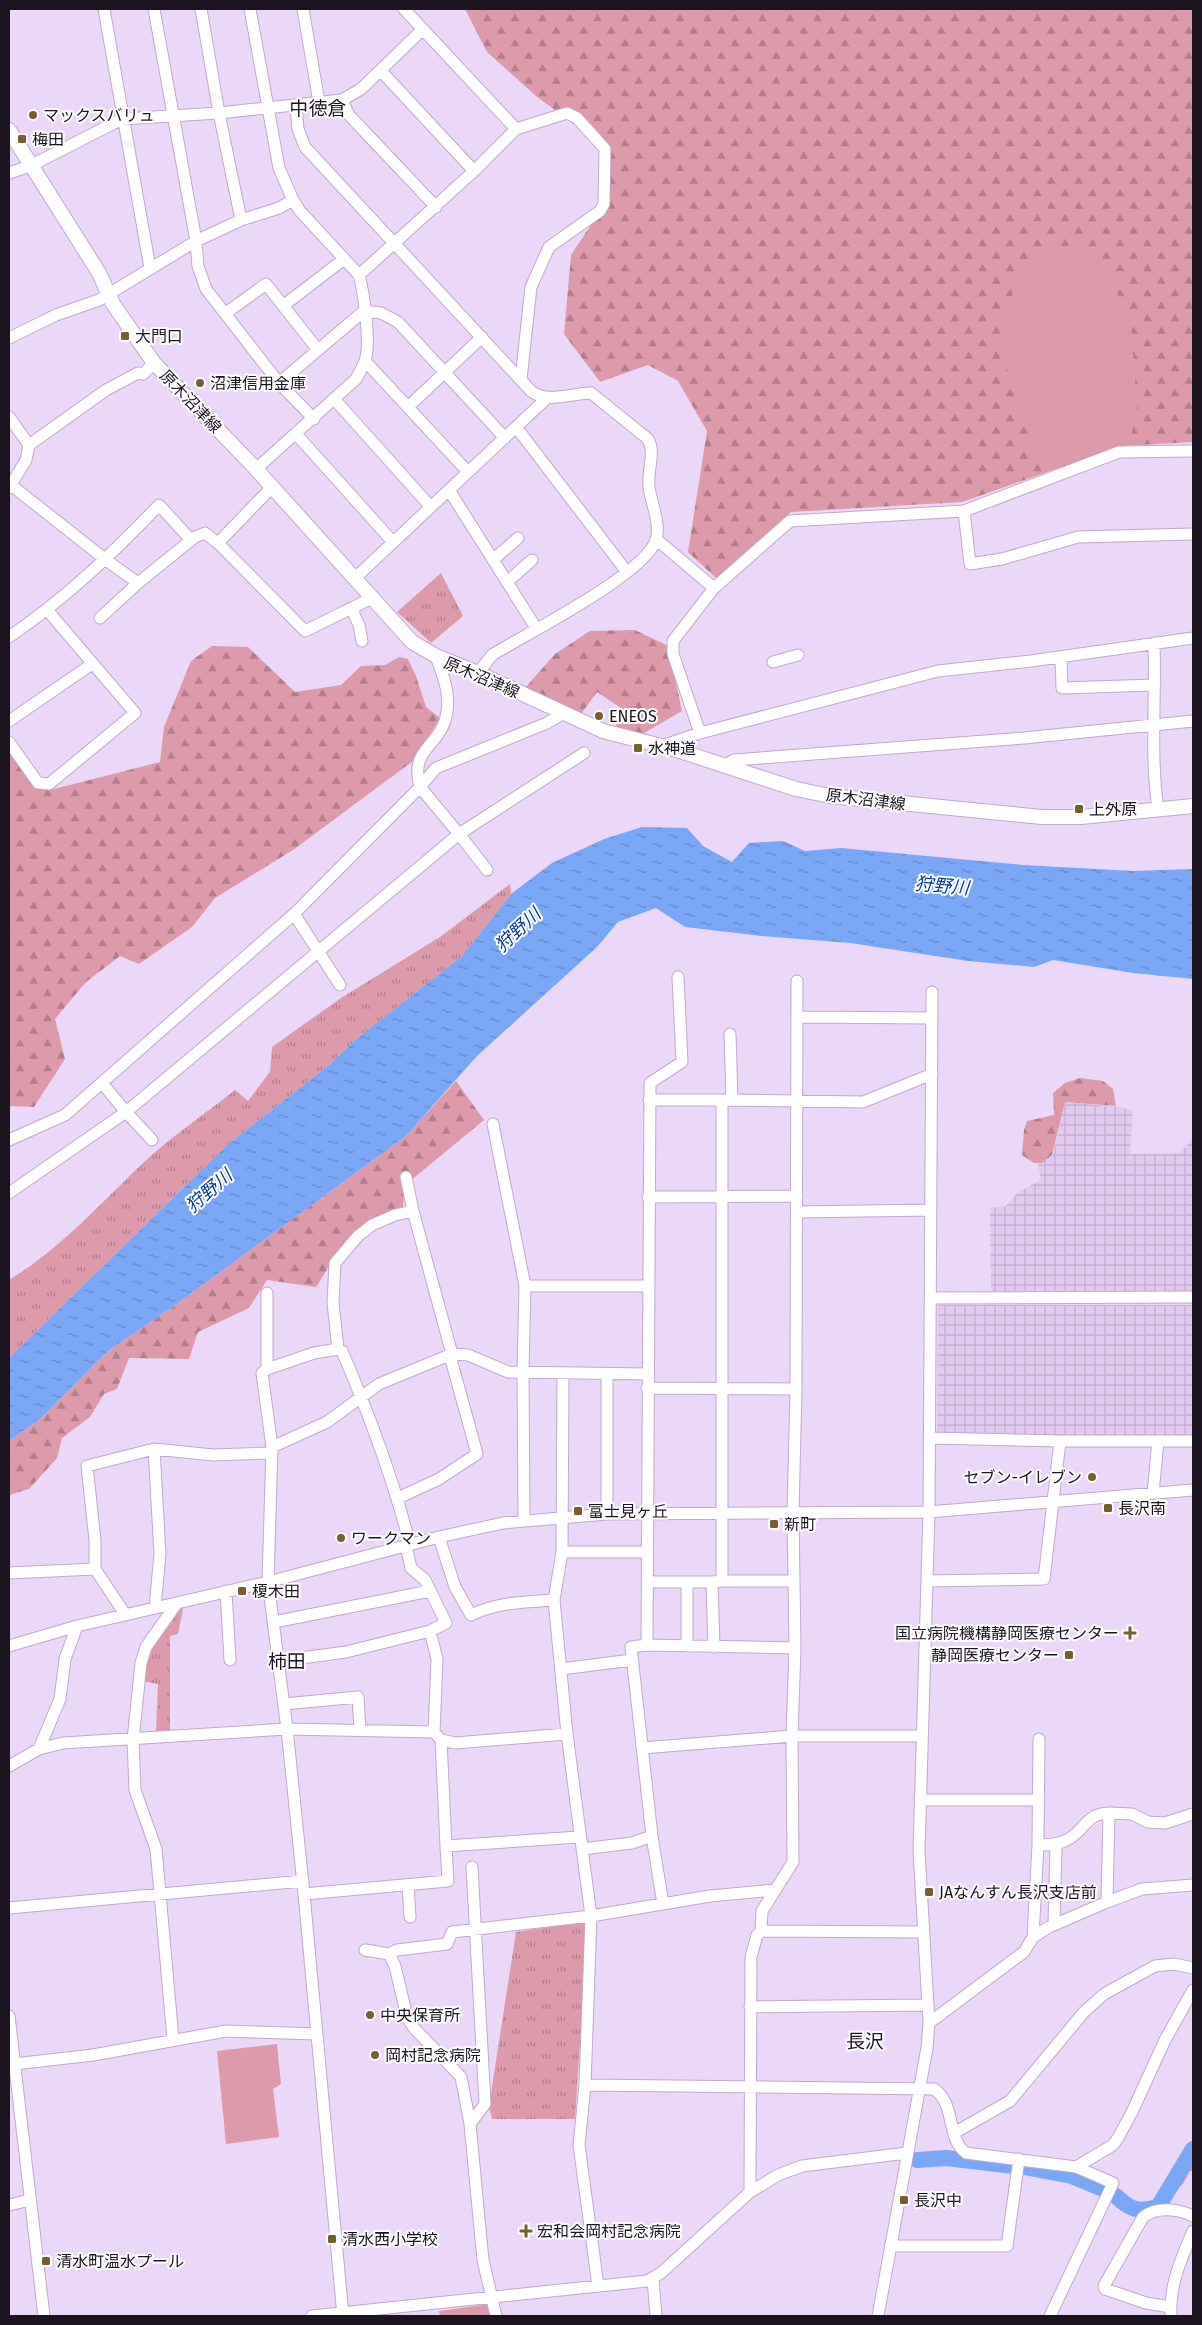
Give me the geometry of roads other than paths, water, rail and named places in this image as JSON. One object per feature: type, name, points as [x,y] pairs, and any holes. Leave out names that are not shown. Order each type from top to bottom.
[{"type":"main road","name":"原木沼津線","points":[[9,130],[99,273],[108,294],[154,362],[256,469],[412,642],[436,656],[478,673],[603,731],[725,765],[796,788],[830,796],[1042,817],[1081,817],[1193,806]]},
{"type":"street","points":[[104,9],[122,119],[150,268]]},
{"type":"street","points":[[154,9],[196,242],[198,266],[206,288],[279,383],[314,419]]},
{"type":"street","points":[[201,9],[219,113],[241,220]]},
{"type":"street","points":[[250,9],[279,168],[292,200],[359,275],[363,289],[368,338],[365,361],[356,379],[314,419],[256,469]]},
{"type":"street","points":[[303,9],[319,102]]},
{"type":"street","points":[[404,9],[516,129]]},
{"type":"street","points":[[9,173],[30,166],[122,119],[219,113],[342,100],[361,89],[422,30]]},
{"type":"street","points":[[381,71],[474,171]]},
{"type":"street","points":[[342,100],[349,116],[436,207]]},
{"type":"street","points":[[296,105],[298,129],[305,146],[537,396],[547,398],[591,394],[648,439],[653,448],[648,473],[656,539],[650,550],[612,585],[492,655],[478,673]]},
{"type":"street","points":[[359,275],[436,207],[516,129],[567,113],[577,118],[605,149],[604,204],[600,211],[549,247],[531,287],[521,379]]},
{"type":"street","points":[[9,338],[56,315],[99,300],[196,242],[241,220],[279,208],[292,200]]},
{"type":"street","points":[[283,306],[344,259]]},
{"type":"street","points":[[226,312],[266,284],[318,350]]},
{"type":"street","points":[[279,383],[364,311],[380,313],[398,322],[504,438]]},
{"type":"street","points":[[408,408],[482,337]]},
{"type":"street","points":[[365,361],[468,472]]},
{"type":"street","points":[[138,583],[10,487],[26,460],[29,445],[106,390],[138,373],[143,374],[154,362]]},
{"type":"street","points":[[354,579],[547,398]]},
{"type":"street","points":[[335,400],[430,506]]},
{"type":"street","points":[[9,417],[29,445]]},
{"type":"street","points":[[516,427],[627,572]]},
{"type":"street","points":[[296,434],[393,542]]},
{"type":"street","points":[[700,733],[673,654],[673,641],[714,588],[790,521],[964,511],[1119,452],[1193,451]]},
{"type":"street","points":[[218,543],[272,487]]},
{"type":"street","points":[[449,490],[536,628]]},
{"type":"street","points":[[9,637],[48,611],[106,560],[159,505],[191,540]]},
{"type":"street","points":[[964,511],[970,564],[1002,559],[1078,537],[1193,534]]},
{"type":"street","points":[[100,618],[138,583],[191,540],[205,534],[218,543],[305,631],[372,598]]},
{"type":"street","points":[[493,560],[518,538]]},
{"type":"street","points":[[656,539],[714,588]]},
{"type":"street","points":[[507,582],[532,560]]},
{"type":"street","points":[[351,608],[359,625],[362,641]]},
{"type":"street","points":[[9,742],[38,783],[49,784],[135,713],[48,611]]},
{"type":"street","points":[[659,747],[700,733],[938,671],[1061,657],[1193,638]]},
{"type":"street","points":[[1154,644],[1156,685],[1153,776],[1158,809]]},
{"type":"street","points":[[773,662],[798,655]]},
{"type":"street","points":[[436,656],[446,682],[448,696],[444,722],[418,761],[416,774],[420,787],[487,870]]},
{"type":"street","points":[[1061,657],[1062,688],[1156,685]]},
{"type":"street","points":[[9,721],[92,664]]},
{"type":"street","points":[[9,1140],[65,1115],[102,1083],[294,914],[420,787],[436,768],[547,723],[564,713]]},
{"type":"street","points":[[725,765],[734,760],[1024,738],[1193,721]]},
{"type":"street","points":[[9,1193],[126,1112],[459,834],[584,753]]},
{"type":"street","points":[[294,914],[340,985]]},
{"type":"street","points":[[647,1645],[649,1100],[650,1083],[682,1062],[678,977]]},
{"type":"street","points":[[750,2192],[751,1957],[761,1931],[762,1912],[793,1862],[792,1736],[795,1648],[793,1512],[796,1390],[795,1100],[797,981]]},
{"type":"street","points":[[878,2316],[927,2048],[929,2023],[918,1851],[929,1512],[932,992]]},
{"type":"street","points":[[796,1017],[932,1018]]},
{"type":"street","points":[[714,1647],[720,1514],[722,1197],[730,1034]]},
{"type":"street","points":[[649,1100],[863,1102],[932,1074]]},
{"type":"street","points":[[102,1083],[152,1140]]},
{"type":"street","points":[[493,1124],[525,1286],[523,1372],[524,1521]]},
{"type":"street","points":[[398,1498],[439,1479],[477,1454],[413,1212],[406,1177]]},
{"type":"street","points":[[648,1197],[796,1196]]},
{"type":"street","points":[[796,1212],[931,1210]]},
{"type":"street","points":[[338,1349],[333,1302],[335,1263],[358,1236],[372,1225],[395,1215],[413,1212]]},
{"type":"street","points":[[525,1286],[649,1286]]},
{"type":"street","points":[[266,1370],[267,1293]]},
{"type":"street","points":[[931,1298],[1193,1297]]},
{"type":"street","points":[[279,1661],[346,1652],[430,1631],[446,1623],[425,1580],[411,1568],[398,1498],[362,1397],[342,1351],[338,1349],[314,1353],[266,1370],[262,1374],[271,1450],[268,1582],[287,1729],[303,1881],[343,2314]]},
{"type":"street","points":[[125,1614],[98,1577],[95,1569],[95,1540],[87,1466],[154,1449],[214,1455],[271,1450],[327,1422],[379,1384],[452,1354],[468,1355],[508,1372],[648,1374]]},
{"type":"street","points":[[563,1374],[562,1552],[554,1600],[579,1837],[591,1916],[585,2085],[579,2145],[598,2286]]},
{"type":"street","points":[[607,1374],[607,1514]]},
{"type":"street","points":[[647,1388],[796,1390]]},
{"type":"street","points":[[930,1438],[1060,1441],[1193,1441]]},
{"type":"street","points":[[927,1581],[1044,1579],[1060,1441]]},
{"type":"street","points":[[1153,1493],[1158,1441]]},
{"type":"street","points":[[154,1449],[160,1554],[155,1607]]},
{"type":"street","points":[[9,1646],[77,1626],[268,1582],[439,1537],[524,1521],[607,1514],[929,1512],[1193,1490]]},
{"type":"street","points":[[439,1537],[455,1587],[471,1616],[485,1609],[510,1603],[554,1600]]},
{"type":"street","points":[[562,1552],[646,1552]]},
{"type":"street","points":[[9,1573],[95,1569]]},
{"type":"street","points":[[647,1582],[794,1581]]},
{"type":"street","points":[[687,1582],[687,1646]]},
{"type":"street","points":[[226,1591],[230,1660]]},
{"type":"street","points":[[274,1622],[430,1591]]},
{"type":"street","points":[[173,2039],[162,1895],[156,1849],[135,1790],[133,1740],[142,1663],[146,1647],[177,1603]]},
{"type":"street","points":[[39,1748],[60,1699],[65,1673],[65,1659],[77,1626]]},
{"type":"street","points":[[304,1894],[448,1881],[437,1736],[437,1659],[430,1631]]},
{"type":"street","points":[[663,1904],[652,1836],[631,1647],[647,1645],[795,1648]]},
{"type":"street","points":[[561,1669],[632,1660]]},
{"type":"street","points":[[284,1704],[358,1697],[360,1729]]},
{"type":"street","points":[[9,1766],[39,1748],[63,1743],[287,1729],[360,1729],[437,1736],[455,1743],[567,1734]]},
{"type":"street","points":[[642,1748],[792,1736],[921,1736]]},
{"type":"street","points":[[1034,1937],[1038,1845],[1039,1739]]},
{"type":"street","points":[[920,1800],[1039,1800]]},
{"type":"street","points":[[1038,1845],[1056,1845],[1072,1837],[1090,1818],[1101,1813],[1132,1814],[1148,1822],[1166,1823],[1193,1814]]},
{"type":"street","points":[[1107,1902],[1109,1813]]},
{"type":"street","points":[[582,1849],[632,1843],[652,1836]]},
{"type":"street","points":[[446,1846],[579,1837]]},
{"type":"street","points":[[1054,1924],[1056,1845]]},
{"type":"street","points":[[470,2124],[485,2104],[477,1929],[472,1866]]},
{"type":"street","points":[[9,1908],[303,1881]]},
{"type":"street","points":[[408,1884],[410,1917]]},
{"type":"street","points":[[929,2023],[1024,1952],[1034,1937],[1054,1924],[1142,1889],[1193,1885]]},
{"type":"street","points":[[365,1950],[389,1954],[397,1950],[447,1944],[452,1932],[591,1916],[710,1896],[774,1890]]},
{"type":"street","points":[[761,1931],[923,1932]]},
{"type":"street","points":[[389,1954],[395,1966],[407,2017],[414,2028],[461,2077],[470,2124],[480,2231],[496,2316]]},
{"type":"street","points":[[954,2133],[1010,2101],[1084,2012],[1104,1994],[1155,1966],[1174,1964],[1193,1968]]},
{"type":"street","points":[[1076,2167],[1112,2145],[1118,2138],[1165,2040],[1193,1990]]},
{"type":"street","points":[[750,2006],[928,2005]]},
{"type":"street","points":[[9,2016],[44,2316]]},
{"type":"street","points":[[14,2064],[93,2055],[173,2039],[226,2031],[317,2034]]},
{"type":"street","points":[[585,2085],[934,2089],[942,2095],[954,2133],[960,2146],[966,2153],[1076,2167],[1113,2183],[1050,2316]]},
{"type":"street","points":[[312,2316],[647,2281],[653,2279],[750,2192],[778,2175],[802,2166],[907,2153]]},
{"type":"street","points":[[890,2246],[1007,2246],[1019,2160]]},
{"type":"street","points":[[9,2204],[30,2200]]},
{"type":"street","points":[[1193,2216],[1170,2210],[1154,2212],[1143,2217],[1104,2286],[1105,2289],[1171,2312],[1176,2274],[1193,2231]]},
{"type":"street","points":[[653,2279],[656,2316]]},
{"type":"water","name":"狩野川","points":[[642,827],[687,828],[703,846],[732,862],[749,843],[783,841],[805,851],[841,848],[1023,865],[1133,871],[1193,869],[1193,979],[1133,973],[1053,960],[1034,967],[968,961],[850,943],[762,936],[685,927],[656,908],[618,922],[597,947],[476,1057],[406,1136],[178,1303],[108,1351],[40,1419],[9,1441],[9,1358],[227,1145],[329,1065],[355,1040],[462,956],[511,894],[552,863],[604,839]]},
{"type":"waterway","points":[[1116,2196],[1134,2209],[1145,2210],[1158,2207],[1193,2149]]},
{"type":"waterway","points":[[917,2160],[946,2158],[1014,2166]]},
{"type":"waterway","points":[[1024,2167],[1072,2176],[1101,2188]]},
{"type":"place","name":"マックスバリュ","points":[[33,115]]},
{"type":"place","name":"梅田","points":[[22,139]]},
{"type":"place","name":"大門口","points":[[125,336]]},
{"type":"place","name":"沼津信用金庫","points":[[200,383]]},
{"type":"place","name":"ENEOS","points":[[599,716]]},
{"type":"place","name":"水神道","points":[[638,748]]},
{"type":"place","name":"上外原","points":[[1079,809]]},
{"type":"place","name":"セブン-イレブン","points":[[1092,1477]]},
{"type":"place","name":"長沢南","points":[[1108,1508]]},
{"type":"place","name":"富士見ヶ丘","points":[[578,1511]]},
{"type":"place","name":"新町","points":[[774,1524]]},
{"type":"place","name":"ワークマン","points":[[341,1538]]},
{"type":"place","name":"榎木田","points":[[242,1591]]},
{"type":"place","name":"国立病院機構静岡医療センター","points":[[1130,1633]]},
{"type":"place","name":"静岡医療センター","points":[[1069,1655]]},
{"type":"place","name":"JAなんすん長沢支店前","points":[[929,1892]]},
{"type":"place","name":"中央保育所","points":[[370,2015]]},
{"type":"place","name":"岡村記念病院","points":[[375,2055]]},
{"type":"place","name":"長沢中","points":[[904,2200]]},
{"type":"place","name":"宏和会岡村記念病院","points":[[526,2231]]},
{"type":"place","name":"清水西小学校","points":[[332,2239]]},
{"type":"place","name":"清水町温水プール","points":[[46,2261]]},
{"type":"district","name":"中徳倉","points":[[318,108]]},
{"type":"district","name":"柿田","points":[[287,1661]]},
{"type":"district","name":"長沢","points":[[865,2041]]}]
